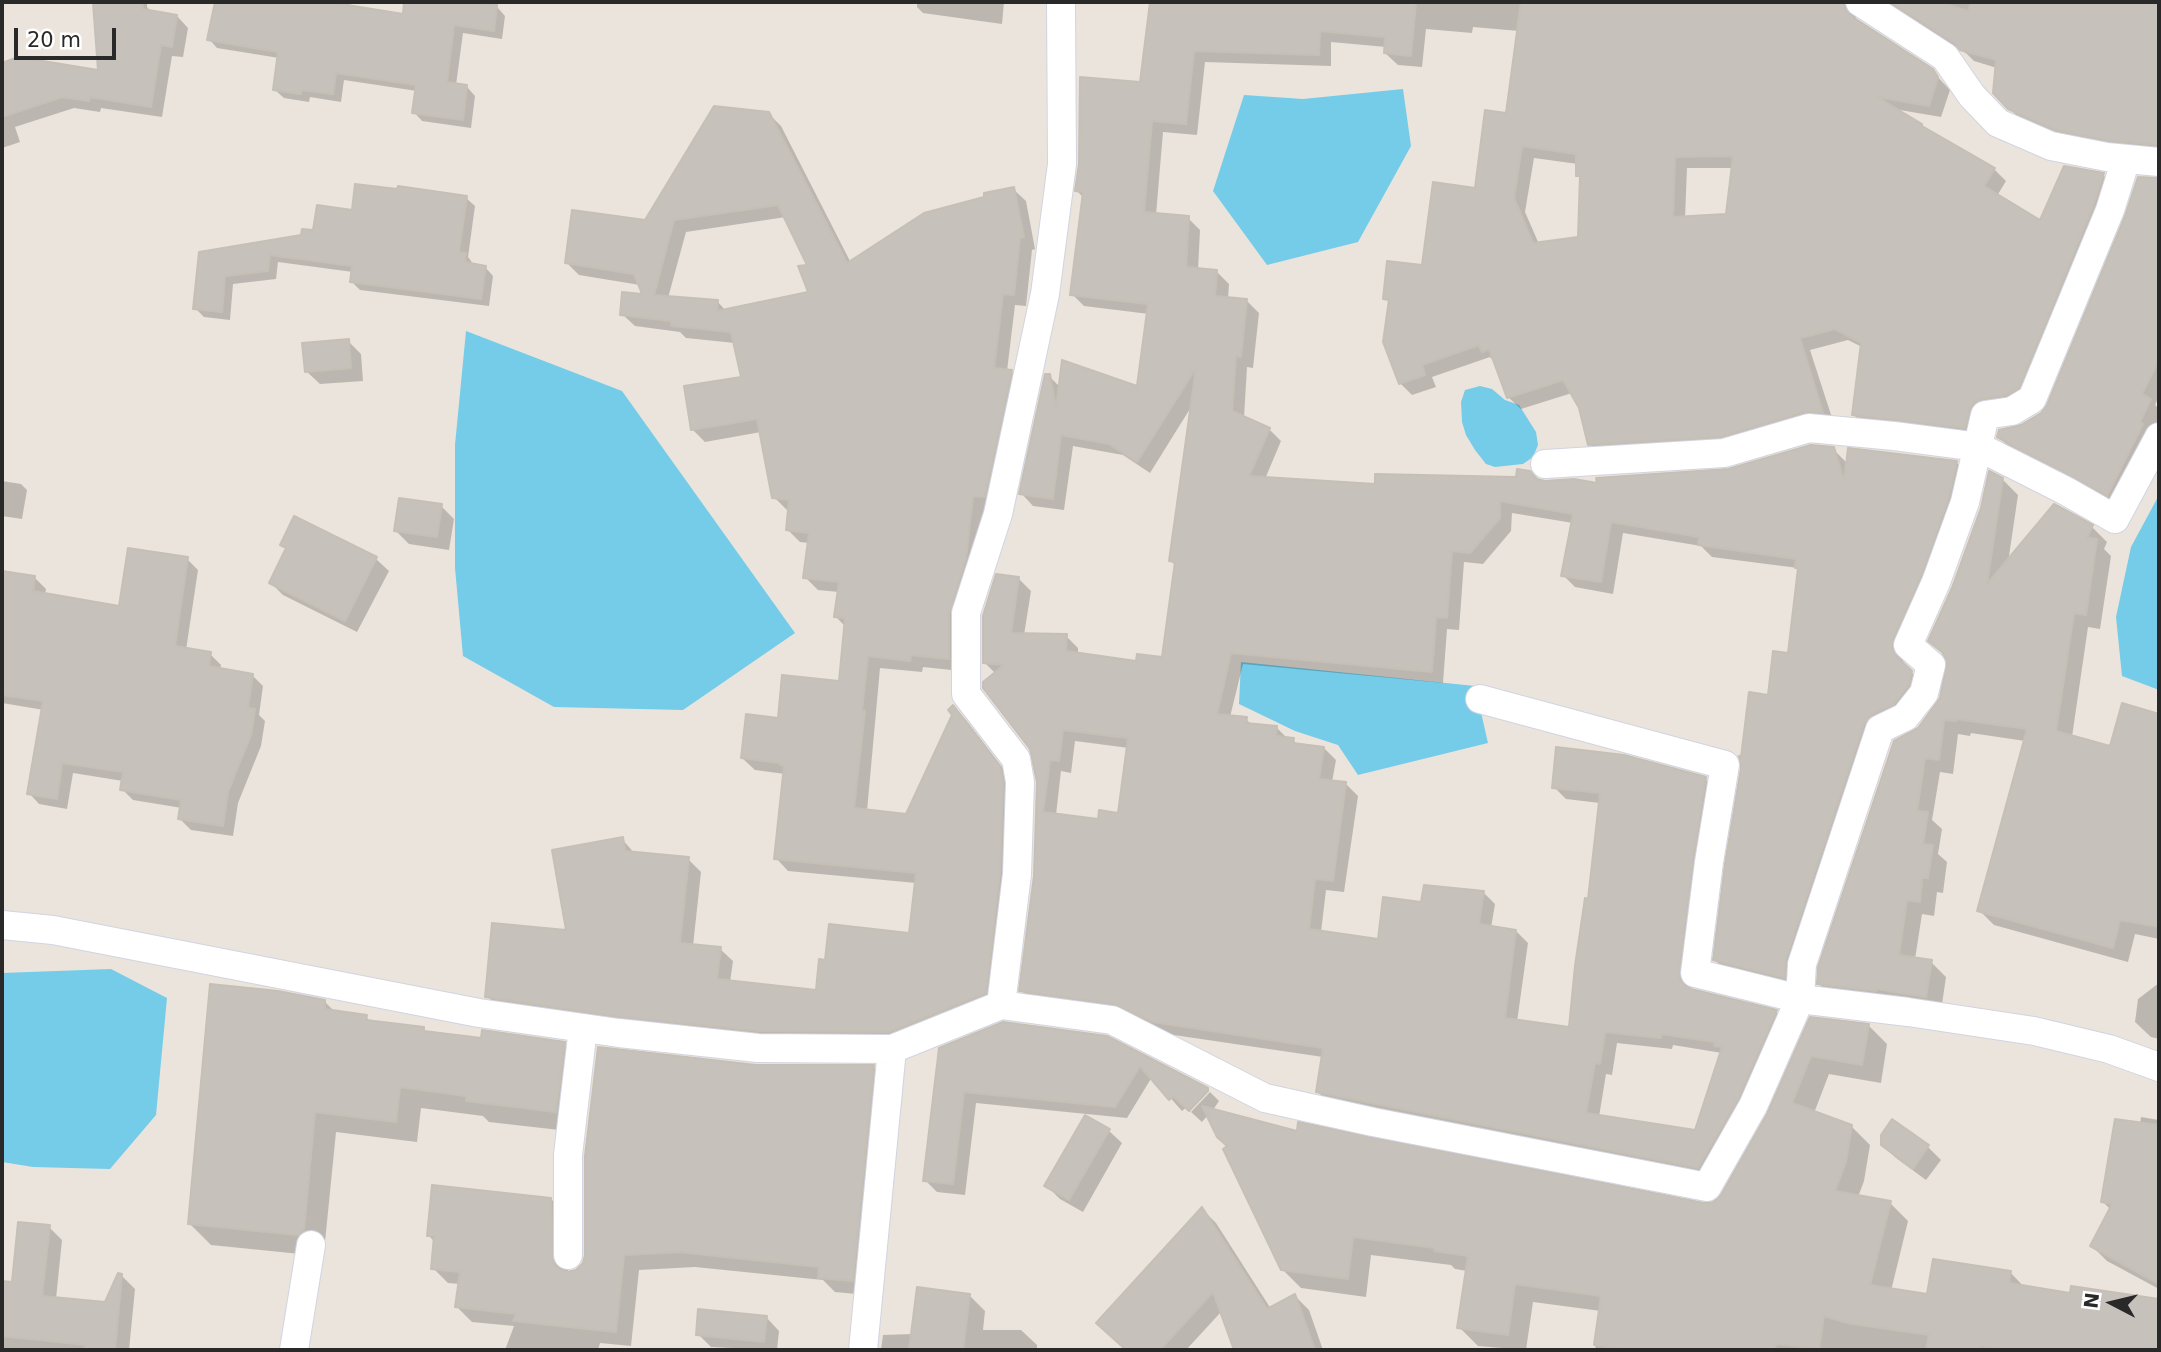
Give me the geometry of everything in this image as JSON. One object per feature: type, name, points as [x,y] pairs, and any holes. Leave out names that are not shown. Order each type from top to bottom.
[{"type":"street","points":[[1001,1005],[1017,874],[1020,782],[1016,759],[966,694],[966,613],[998,513],[1045,294],[1062,164],[1061,2]]},
{"type":"street","points":[[1860,2],[1945,57],[1972,96],[1998,123],[2051,146],[2159,162]]},
{"type":"street","points":[[2,925],[53,930],[479,1013],[758,1048],[892,1049],[1001,1005],[1112,1020],[1265,1098],[1373,1122],[1707,1186],[1753,1106],[1800,999],[1802,964],[1880,729],[1905,717],[1924,693],[1931,665],[1908,645],[1936,582],[1965,502],[1985,415],[2012,411],[2032,399],[2110,210],[2126,159]]},
{"type":"street","points":[[1545,464],[1724,453],[1809,428],[1979,447],[2115,519],[2159,437]]},
{"type":"street","points":[[1479,699],[1725,765],[1695,973],[1800,999],[2034,1031],[2109,1049],[2159,1067]]},
{"type":"street","points":[[568,1255],[568,1155],[583,1028]]},
{"type":"street","points":[[863,1350],[892,1049]]},
{"type":"street","points":[[294,1350],[312,1245]]},
{"type":"water","points":[[1403,89],[1411,146],[1358,242],[1267,265],[1213,191],[1244,95],[1303,99]]},
{"type":"water","points":[[466,331],[622,391],[795,633],[683,710],[554,707],[463,656],[455,568],[455,445]]},
{"type":"water","points":[[1480,386],[1492,389],[1505,400],[1519,405],[1536,432],[1538,445],[1533,457],[1523,464],[1495,467],[1486,464],[1466,435],[1461,402],[1465,390]]},
{"type":"water","points":[[2159,495],[2159,690],[2122,676],[2116,617],[2131,547]]},
{"type":"water","points":[[1241,662],[1475,686],[1488,743],[1358,775],[1338,745],[1295,731],[1239,704]]},
{"type":"water","points":[[111,969],[167,998],[156,1115],[110,1169],[33,1167],[2,1162],[2,973]]},
{"type":"building","points":[[142,2],[143,9],[177,15],[172,47],[161,45],[151,107],[90,97],[89,101],[62,97],[2,117],[2,63],[18,57],[98,70],[93,3]]},
{"type":"building","points":[[215,2],[329,2],[403,14],[404,2],[470,2],[497,5],[494,31],[454,25],[447,82],[467,85],[463,120],[412,113],[416,85],[336,73],[333,94],[302,90],[301,94],[273,90],[278,52],[207,40]]},
{"type":"building","points":[[1150,2],[1416,2],[1411,56],[1384,53],[1385,37],[1320,31],[1319,55],[1194,51],[1186,124],[1152,121],[1144,212],[1189,216],[1186,267],[1217,270],[1215,296],[1247,299],[1241,357],[1236,356],[1232,411],[1270,428],[1249,476],[1375,484],[1375,474],[1516,477],[1517,469],[1530,471],[1537,479],[1545,481],[1574,479],[1597,483],[1596,478],[1728,469],[1811,445],[1834,447],[1844,481],[1848,448],[1957,461],[1949,497],[1921,576],[1893,639],[1892,648],[1897,657],[1912,671],[1909,685],[1894,704],[1872,714],[1864,724],[1786,959],[1785,978],[1713,960],[1741,768],[1739,756],[1741,757],[1749,692],[1768,695],[1773,651],[1788,653],[1798,568],[1795,568],[1796,559],[1698,545],[1699,537],[1611,522],[1601,582],[1561,576],[1573,514],[1500,501],[1500,518],[1470,553],[1452,551],[1447,618],[1436,617],[1432,672],[1231,653],[1217,714],[1247,717],[1246,723],[1277,726],[1276,736],[1294,738],[1293,743],[1324,747],[1319,779],[1346,782],[1333,881],[1315,879],[1309,929],[1378,939],[1383,897],[1421,902],[1424,885],[1484,891],[1479,924],[1516,930],[1505,1018],[1569,1027],[1600,793],[1552,788],[1556,747],[1624,755],[1706,777],[1679,978],[1691,989],[1777,1010],[1738,1099],[1698,1168],[1316,1092],[1323,1048],[1153,1022],[1114,1004],[1019,991],[1034,876],[1037,782],[1030,749],[983,688],[983,682],[1004,665],[983,663],[983,616],[996,574],[1019,577],[1011,633],[1067,634],[1066,651],[1136,661],[1137,654],[1162,657],[1175,562],[1169,561],[1196,368],[1137,462],[1109,444],[1061,435],[1053,499],[1019,494],[1045,374],[1050,374],[1056,409],[1062,360],[1137,386],[1148,304],[1070,295],[1083,192],[1075,191],[1079,164],[1080,77],[1140,82]],"holes":[[[1063,730],[1128,738],[1118,813],[1099,810],[1098,819],[1043,812],[1050,760],[1059,761]],[[1605,1032],[1661,1038],[1661,1034],[1715,1042],[1714,1046],[1722,1047],[1695,1130],[1586,1113],[1595,1063],[1600,1064]]]},
{"type":"building","points":[[1521,2],[1843,2],[1851,16],[1933,69],[1938,77],[1929,106],[1877,97],[1995,168],[1984,186],[2040,220],[2064,166],[2104,173],[2019,388],[2006,395],[1974,402],[1965,428],[1852,415],[1861,343],[1835,329],[1800,338],[1823,413],[1804,412],[1721,437],[1588,445],[1579,408],[1563,380],[1507,398],[1489,349],[1482,352],[1479,345],[1422,365],[1425,375],[1399,384],[1383,342],[1389,300],[1383,299],[1387,261],[1422,265],[1433,182],[1475,188],[1485,110],[1506,113]],"holes":[[[1522,146],[1576,154],[1576,176],[1580,176],[1578,237],[1533,243],[1514,198]],[[1733,156],[1726,214],[1673,217],[1675,157]]]},
{"type":"building","points":[[1890,2],[1940,2],[1968,11],[1971,2],[2159,2],[2159,145],[2109,141],[2056,130],[2008,109],[1993,93],[1996,60],[1960,50],[1954,43]]},
{"type":"building","points":[[714,106],[769,112],[847,263],[924,213],[984,197],[984,193],[1014,187],[1024,237],[1020,238],[1014,295],[1003,294],[994,368],[1012,370],[985,497],[973,496],[966,558],[949,613],[949,659],[911,655],[910,661],[868,656],[854,808],[906,814],[952,715],[948,710],[953,705],[1000,766],[1003,783],[1000,873],[986,993],[889,1032],[759,1031],[621,1017],[485,997],[492,923],[566,930],[552,850],[623,837],[625,851],[689,857],[680,943],[721,947],[717,979],[816,990],[819,959],[825,960],[829,924],[909,933],[916,873],[774,859],[784,766],[780,763],[741,758],[746,714],[778,718],[782,675],[839,681],[845,618],[834,617],[839,582],[803,578],[809,533],[786,530],[789,500],[772,498],[757,419],[691,430],[684,386],[741,377],[731,332],[672,326],[671,321],[620,315],[622,292],[642,294],[634,274],[565,263],[572,210],[645,220]],"holes":[[[778,205],[807,265],[798,266],[808,292],[717,311],[718,300],[654,295],[674,220]]]},
{"type":"building","points":[[2138,177],[2159,178],[2159,360],[2142,394],[2151,399],[2140,422],[2143,424],[2107,496],[1997,437],[1999,430],[2021,425],[2041,413],[2047,405],[2125,216]]},
{"type":"building","points":[[355,184],[397,189],[398,186],[467,196],[459,252],[466,253],[465,262],[486,266],[481,299],[350,282],[352,266],[270,255],[268,271],[225,276],[222,312],[193,309],[199,252],[301,235],[302,229],[313,230],[317,205],[352,210]]},
{"type":"building","points":[[349,339],[351,368],[305,372],[302,343]]},
{"type":"building","points":[[1989,471],[2003,478],[1987,584],[2054,504],[2093,525],[2087,538],[2097,539],[2086,615],[2074,613],[2056,731],[2110,746],[2122,703],[2159,714],[2159,927],[2120,920],[2113,948],[1977,911],[2027,729],[1956,719],[1944,720],[1939,760],[1925,758],[1917,811],[1928,812],[1923,844],[1933,845],[1928,878],[1922,878],[1920,902],[1907,900],[1899,955],[1932,960],[1926,997],[1817,984],[1818,967],[1894,741],[1918,728],[1940,698],[1947,661],[1942,652],[1928,641],[1952,588],[1981,508]]},
{"type":"building","points":[[399,498],[442,504],[437,537],[394,531]]},
{"type":"building","points":[[294,516],[377,557],[345,621],[269,583],[286,548],[280,545]]},
{"type":"building","points":[[128,548],[188,557],[175,646],[211,652],[209,666],[253,674],[248,708],[255,709],[251,735],[228,792],[223,826],[178,819],[181,800],[120,790],[123,772],[62,763],[57,799],[27,794],[43,701],[2,695],[2,571],[35,576],[33,591],[119,606]]},
{"type":"building","points":[[210,984],[278,991],[325,1000],[325,1009],[367,1015],[366,1020],[424,1027],[424,1031],[481,1038],[482,1030],[565,1042],[556,1112],[466,1101],[466,1096],[400,1087],[396,1122],[315,1112],[304,1230],[298,1235],[188,1224]]},
{"type":"building","points":[[1810,1017],[1869,1024],[1862,1065],[1811,1056],[1792,1103],[1852,1125],[1846,1162],[1835,1191],[1891,1201],[1870,1285],[1927,1294],[1933,1259],[2011,1271],[2009,1283],[2070,1293],[2071,1286],[2159,1299],[2159,1350],[2006,1350],[1980,1346],[1979,1350],[1926,1350],[1929,1335],[1847,1323],[1824,1316],[1819,1349],[1776,1344],[1775,1350],[1626,1350],[1594,1345],[1601,1296],[1515,1284],[1508,1335],[1457,1328],[1468,1256],[1434,1251],[1435,1248],[1353,1237],[1348,1279],[1281,1270],[1223,1149],[1227,1146],[1217,1137],[1202,1106],[1297,1131],[1298,1122],[1704,1203],[1713,1202],[1721,1195],[1767,1114]]},
{"type":"building","points":[[1003,1022],[1107,1036],[1208,1088],[1208,1091],[1189,1111],[1173,1096],[1169,1100],[1140,1066],[1115,1107],[964,1092],[953,1184],[923,1181],[939,1048]]},
{"type":"building","points":[[598,1047],[756,1065],[874,1065],[853,1281],[818,1278],[819,1267],[679,1252],[624,1255],[616,1332],[513,1321],[516,1314],[455,1307],[460,1272],[431,1269],[434,1236],[427,1236],[432,1185],[551,1198],[553,1263],[567,1272],[576,1270],[583,1263],[585,1156]]},
{"type":"building","points":[[1085,1115],[1110,1129],[1069,1200],[1044,1186]]},
{"type":"building","points":[[1892,1119],[1929,1145],[1913,1169],[1881,1145],[1881,1135]]},
{"type":"building","points":[[2115,1119],[2159,1125],[2159,1284],[2090,1246],[2112,1204],[2101,1202]]},
{"type":"building","points":[[1202,1207],[1267,1309],[1295,1294],[1315,1350],[1234,1350],[1213,1292],[1160,1350],[1126,1350],[1096,1323]]},
{"type":"building","points":[[18,1222],[50,1225],[42,1296],[105,1302],[118,1273],[122,1274],[115,1350],[83,1350],[86,1345],[2,1336],[2,1281],[12,1282]]},
{"type":"building","points":[[917,1287],[970,1294],[963,1350],[909,1350]]},
{"type":"building","points":[[698,1309],[767,1316],[764,1342],[696,1335]]}]
